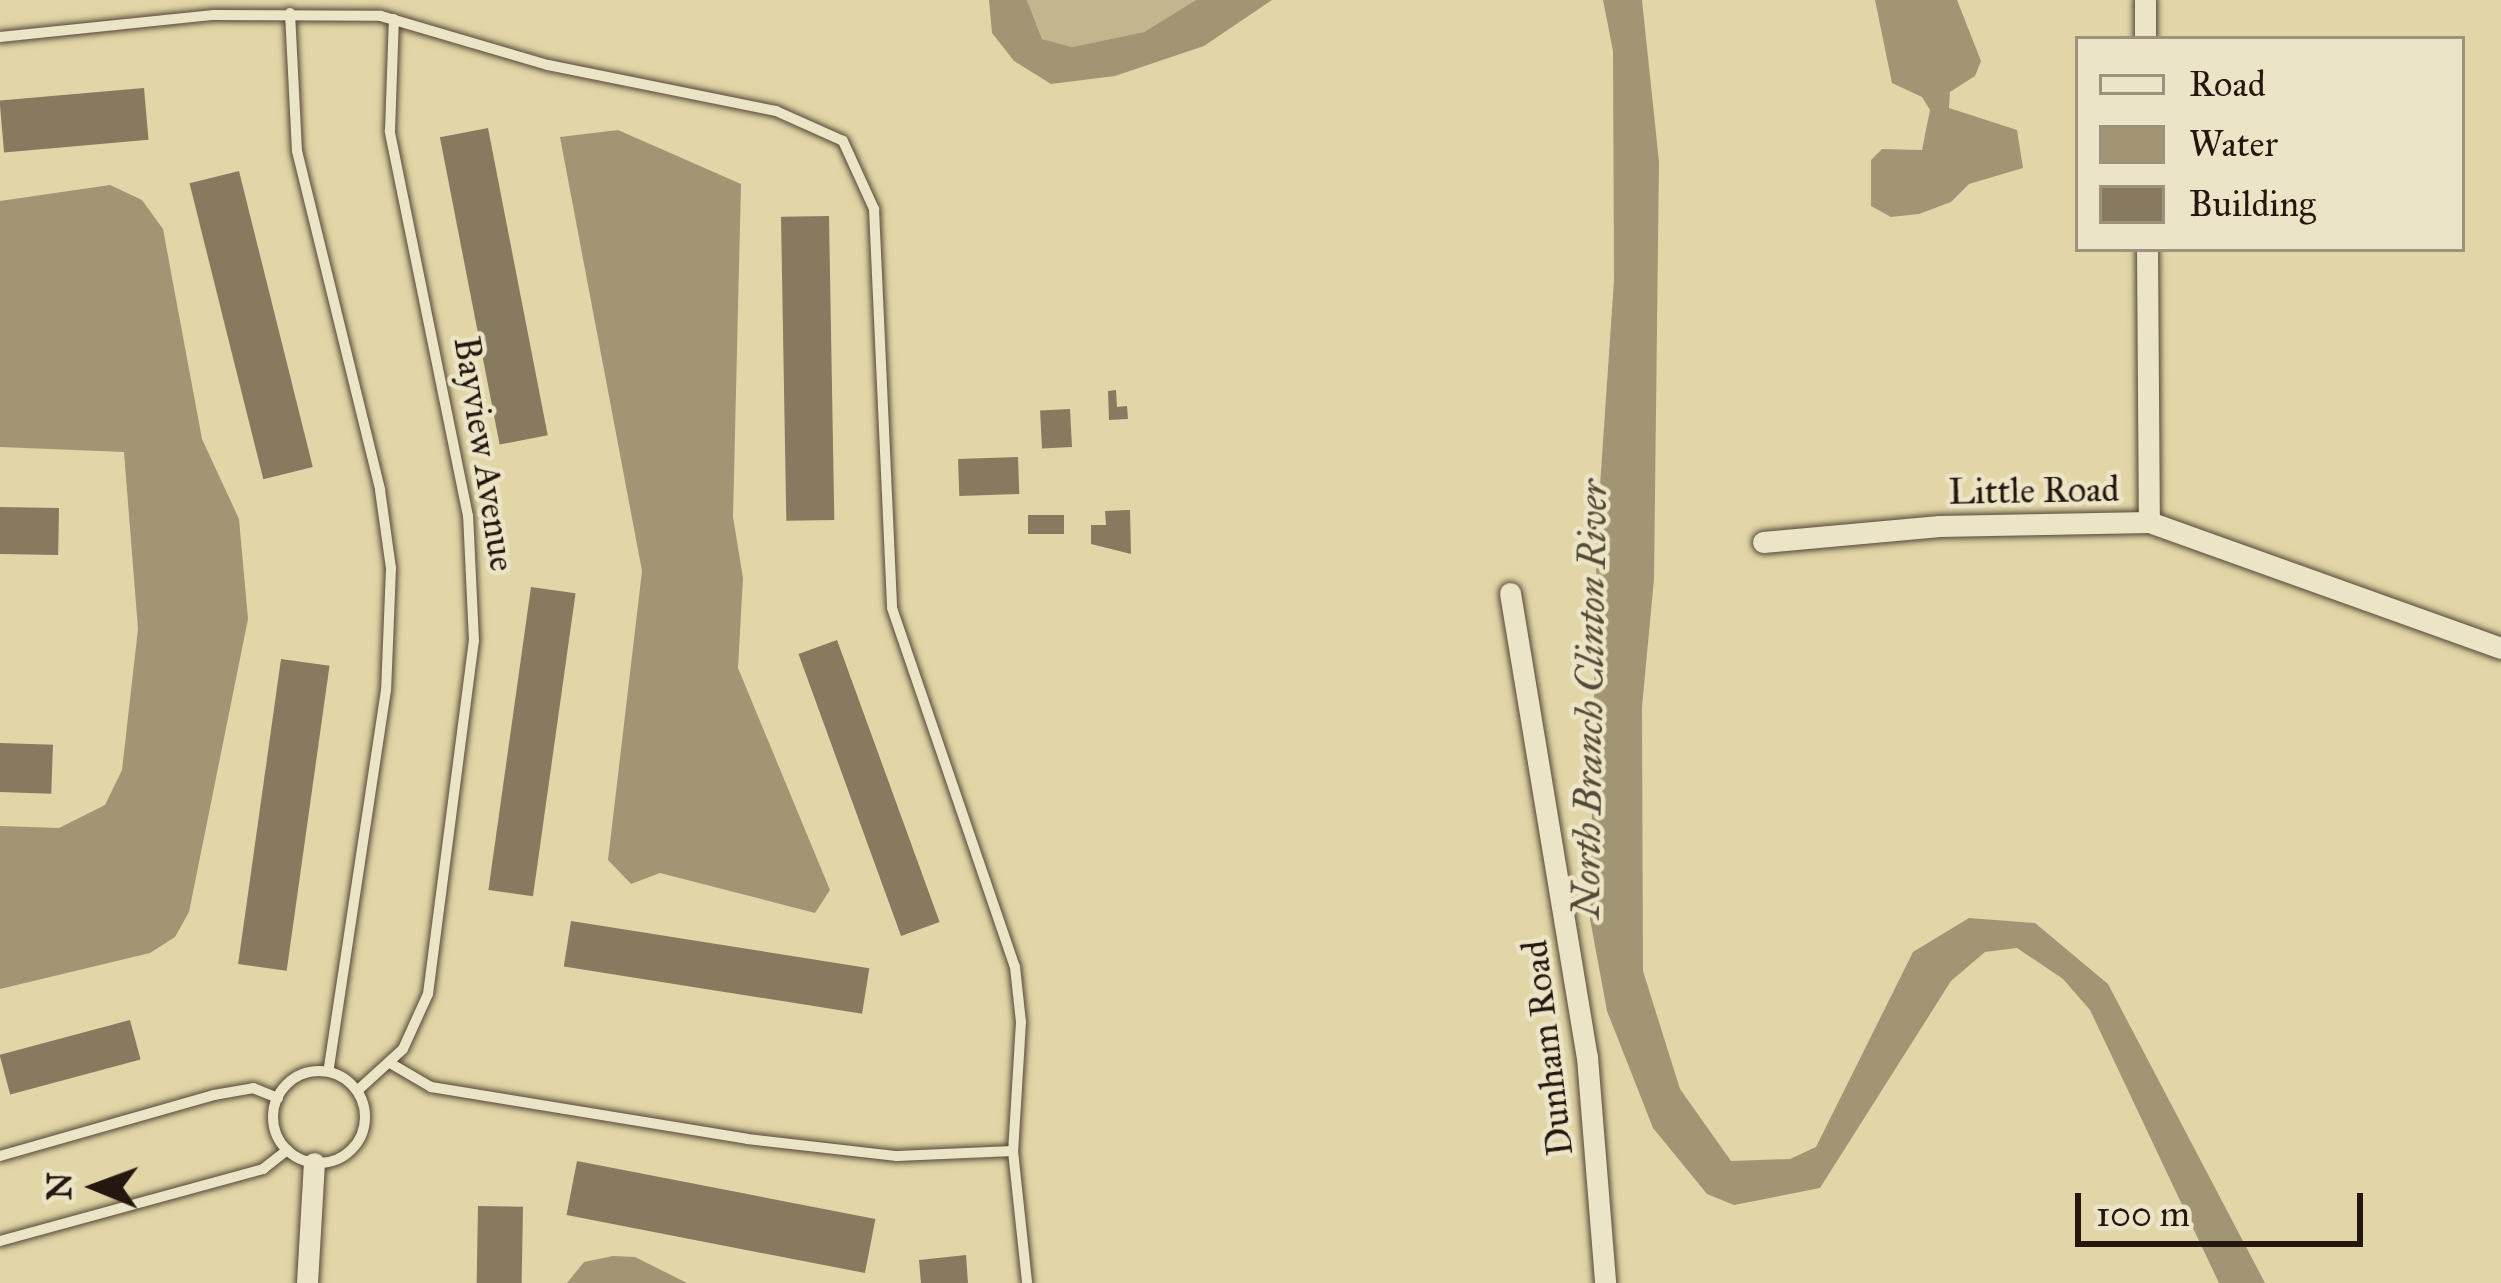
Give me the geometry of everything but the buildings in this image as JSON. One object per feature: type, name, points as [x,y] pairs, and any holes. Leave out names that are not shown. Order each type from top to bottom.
[{"type":"street","points":[[2145,0],[2146,36]]},
{"type":"street","points":[[2147,252],[2149,522]]},
{"type":"street","name":"Little Road","points":[[1763,542],[1939,526],[2149,522],[2501,648]]},
{"type":"street","name":"Dunham Road","points":[[1510,593],[1587,1057],[1605,1283]]},
{"type":"street","points":[[307,1283],[314,1163]]},
{"type":"lane","points":[[290,14],[294,133],[380,490],[391,568],[386,690],[328,1072]]},
{"type":"lane","points":[[0,37],[290,14],[394,19],[548,65],[790,115],[843,141],[856,160],[876,233],[889,592],[1010,947],[1021,1022],[1013,1151],[1027,1283]]},
{"type":"lane","name":"Bayview Avenue","points":[[357,1091],[390,1064],[424,1008],[436,958],[475,605],[468,516],[390,130],[394,19]]},
{"type":"lane","points":[[390,1064],[430,1088],[747,1139],[897,1156],[1013,1151]]},
{"type":"lane","points":[[328,1072],[357,1091],[365,1124],[356,1145],[337,1160],[314,1163],[287,1150],[273,1120],[278,1098],[298,1076],[328,1072]]},
{"type":"lane","points":[[0,1156],[214,1094],[253,1088],[278,1098]]},
{"type":"lane","points":[[0,1241],[263,1168],[287,1150]]},
{"type":"shaded area","points":[[1027,0],[1196,0],[1144,32],[1072,47],[1042,39]]},
{"type":"water","points":[[989,0],[1027,0],[1042,39],[1072,47],[1144,32],[1196,0],[1272,0],[1204,46],[1115,76],[1051,84],[1014,61],[992,33]]},
{"type":"water","name":"North Branch Clinton River","points":[[1603,0],[1642,0],[1659,162],[1654,579],[1642,707],[1643,971],[1680,1089],[1731,1161],[1790,1159],[1816,1147],[1913,952],[1969,918],[2035,923],[2108,984],[2265,1283],[2219,1283],[2090,1010],[2063,979],[2017,948],[1985,952],[1951,981],[1820,1188],[1734,1205],[1707,1194],[1653,1128],[1607,1011],[1590,919],[1597,530],[1614,280],[1613,51]]},
{"type":"water","points":[[1875,0],[1957,0],[1981,61],[1975,76],[1950,92],[1949,108],[2017,130],[2023,168],[1969,184],[1951,202],[1919,214],[1891,217],[1871,206],[1871,160],[1882,149],[1922,150],[1930,110],[1922,97],[1892,83]]},
{"type":"water","points":[[618,130],[741,184],[733,517],[743,578],[738,668],[830,890],[815,913],[660,873],[631,884],[608,860],[642,571],[560,137]]},
{"type":"water","points":[[110,185],[142,200],[163,229],[202,439],[239,519],[248,619],[189,912],[175,937],[150,953],[0,989],[0,826],[59,828],[105,805],[122,770],[138,629],[124,452],[0,447],[0,201]]},
{"type":"water","points":[[635,1257],[687,1283],[567,1283],[584,1262]]}]
